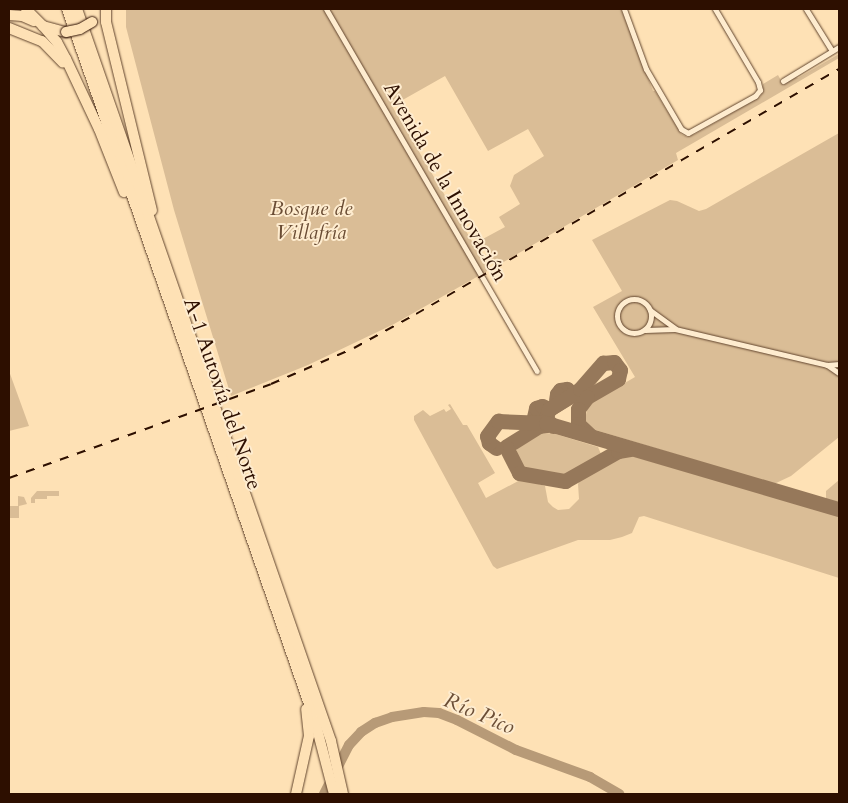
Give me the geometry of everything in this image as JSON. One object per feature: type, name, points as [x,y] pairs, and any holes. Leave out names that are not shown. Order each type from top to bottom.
[{"type":"highway","points":[[26,9],[59,45],[99,129],[166,304],[173,311]]},
{"type":"highway","name":"A-1 Autovía del Norte","points":[[67,9],[268,585],[337,793]]},
{"type":"highway","name":"A-1 Autovía del Norte","points":[[77,9],[335,757],[340,777],[337,793]]},
{"type":"highway","points":[[9,15],[22,16],[66,32],[80,29],[92,22],[105,9]]},
{"type":"highway","points":[[105,9],[107,27],[177,298]]},
{"type":"highway","points":[[9,28],[35,37],[55,52],[66,66],[99,129]]},
{"type":"highway","points":[[268,585],[272,607],[304,703],[308,721],[308,744],[296,794]]},
{"type":"street","name":"Avenida de la Innovación","points":[[326,9],[536,372]]},
{"type":"street","points":[[624,9],[646,68],[681,129],[688,133],[755,96],[760,90],[758,82],[716,9]]},
{"type":"street","points":[[806,9],[832,51]]},
{"type":"street","points":[[783,81],[839,47]]},
{"type":"street","points":[[676,329],[650,310],[645,302],[634,298],[623,302],[617,312],[618,323],[626,332],[637,334],[645,330],[676,329],[827,365],[839,364]]},
{"type":"street","points":[[645,330],[650,323],[650,310]]},
{"type":"street","points":[[827,365],[839,373]]},
{"type":"green space","name":"Bosque de Villafría","points":[[126,9],[621,9],[653,91],[655,91],[681,134],[687,137],[760,97],[763,92],[763,84],[778,75],[783,84],[795,77],[798,78],[839,54],[839,58],[676,153],[678,160],[495,267],[481,240],[505,227],[499,217],[520,204],[510,186],[514,175],[544,156],[528,129],[488,151],[445,76],[392,106],[489,270],[394,324],[308,365],[231,396],[174,210],[126,27]]},
{"type":"green space","points":[[839,133],[839,437],[791,476],[774,484],[589,428],[585,422],[587,408],[594,401],[635,377],[593,307],[622,291],[592,240],[670,200],[677,201],[699,211],[706,209]]},
{"type":"green space","points":[[9,371],[29,426],[9,431]]},
{"type":"green space","points":[[450,404],[463,425],[467,425],[495,473],[478,483],[486,498],[522,479],[545,486],[548,502],[553,507],[558,510],[569,509],[579,499],[578,484],[580,480],[622,455],[629,455],[839,516],[839,578],[644,516],[639,517],[632,533],[622,537],[610,540],[578,540],[497,569],[493,566],[414,420],[414,416],[423,410],[430,416],[444,409],[446,412],[451,409],[448,405]]},
{"type":"green space","points":[[552,433],[598,447],[601,454],[562,477],[523,468],[515,455],[518,446],[539,434]]},
{"type":"green space","points":[[839,480],[839,503],[826,500],[826,491]]},
{"type":"green space","points":[[37,491],[59,491],[59,496],[35,499],[35,503],[31,503],[31,498]]},
{"type":"green space","points":[[18,496],[24,497],[27,504],[19,506],[19,518],[9,518],[9,506],[18,506]]},
{"type":"waterway","name":"Río Pico","points":[[324,794],[349,745],[361,732],[375,723],[392,717],[424,712],[439,713],[457,720],[516,750],[590,777],[620,794]]},
{"type":"taxiway","points":[[553,426],[546,419],[548,410],[580,389],[603,363],[614,362],[620,370],[618,379],[587,397],[578,409],[578,424],[590,435]]},
{"type":"taxiway","points":[[546,423],[534,417],[536,408],[542,406],[549,409],[572,395],[567,389],[560,390],[556,400]]},
{"type":"taxiway","points":[[496,448],[489,443],[487,436],[498,421],[546,423],[839,509]]},
{"type":"taxiway","points":[[547,425],[539,426],[506,447],[519,473],[565,481],[618,451],[630,449]]},
{"type":"railway","points":[[9,478],[271,384],[354,348],[839,69]]}]
